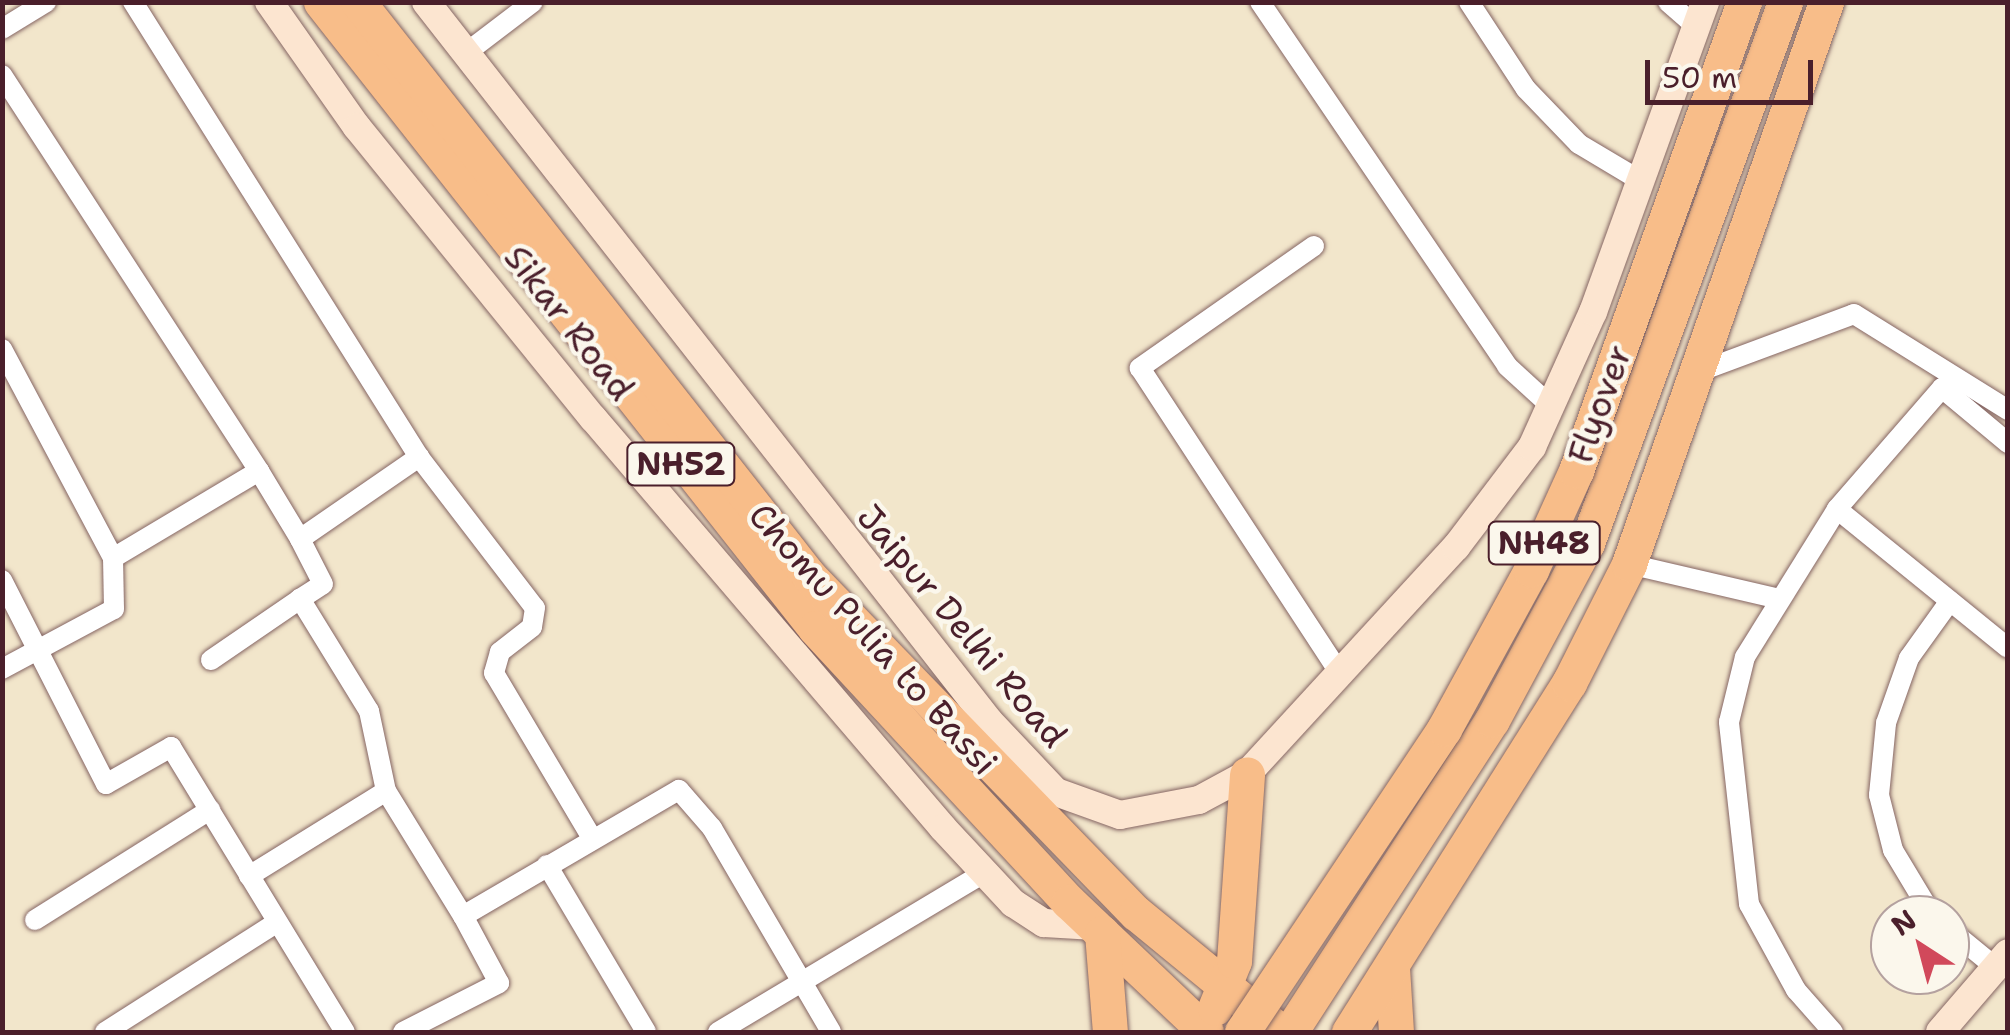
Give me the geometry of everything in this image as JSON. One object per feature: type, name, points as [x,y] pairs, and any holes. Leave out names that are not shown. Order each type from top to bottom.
[{"type":"highway","name":"Sikar Road","points":[[321,2],[814,628],[1098,930]]},
{"type":"highway","name":"Chomu Pulia to Bassi","points":[[358,2],[810,577],[1020,801],[1225,991]]},
{"type":"highway","name":"Flyover","points":[[1242,1032],[1444,729],[1532,570],[1576,471],[1744,2]]},
{"type":"highway","name":"Flyover","points":[[1290,1032],[1492,720],[1586,544],[1785,2]]},
{"type":"highway","points":[[1349,1032],[1568,683],[1629,564],[1701,371],[1826,2]]},
{"type":"highway","points":[[1225,991],[1247,774]]},
{"type":"highway","points":[[1098,930],[1110,1032]]},
{"type":"highway","name":"NH52","points":[[1098,930],[1202,1031],[1225,991],[1281,1032]]},
{"type":"highway","points":[[1392,968],[1396,1032]]},
{"type":"main road","points":[[269,2],[358,127],[593,418],[984,874],[1044,923],[1098,930]]},
{"type":"main road","name":"Jaipur Delhi Road","points":[[426,2],[867,575],[1028,766],[1056,792],[1120,815],[1199,800],[1247,774],[1456,547],[1553,408],[1642,181],[1700,14]]},
{"type":"main road","points":[[1940,1032],[2002,960]]},
{"type":"street","points":[[2,29],[46,2]]},
{"type":"street","points":[[133,2],[419,457],[534,608],[532,627],[500,652],[494,673],[592,838]]},
{"type":"street","points":[[466,52],[533,2]]},
{"type":"street","points":[[1260,2],[1507,366],[1553,408]]},
{"type":"street","points":[[1468,2],[1526,89],[1579,144],[1642,181]]},
{"type":"street","points":[[1668,2],[1700,14]]},
{"type":"street","points":[[2,75],[259,471],[323,584],[211,660]]},
{"type":"street","points":[[1314,246],[1140,368],[1341,675]]},
{"type":"street","points":[[1701,371],[1854,314],[2008,410]]},
{"type":"street","points":[[2,349],[113,558],[114,610],[2,669]]},
{"type":"street","points":[[1834,1032],[1796,990],[1749,904],[1733,821],[1729,722],[1746,657],[1775,598],[1836,510],[1942,388],[2005,436]]},
{"type":"street","points":[[300,539],[419,457]]},
{"type":"street","points":[[113,558],[259,471]]},
{"type":"street","points":[[1836,510],[2008,648]]},
{"type":"street","points":[[1629,564],[1775,598]]},
{"type":"street","points":[[2,580],[106,784],[171,747],[344,1032]]},
{"type":"street","points":[[300,599],[370,711],[386,791],[499,982],[403,1032]]},
{"type":"street","points":[[1920,895],[1893,850],[1879,795],[1886,723],[1910,658],[1950,601]]},
{"type":"street","points":[[463,916],[671,790],[690,796],[831,1032]]},
{"type":"street","points":[[248,876],[386,791]]},
{"type":"street","points":[[34,920],[210,810]]},
{"type":"street","points":[[547,865],[646,1032]]},
{"type":"street","points":[[718,1032],[984,874]]},
{"type":"street","points":[[105,1032],[276,922]]},
{"type":"street","points":[[1970,942],[2002,960]]}]
